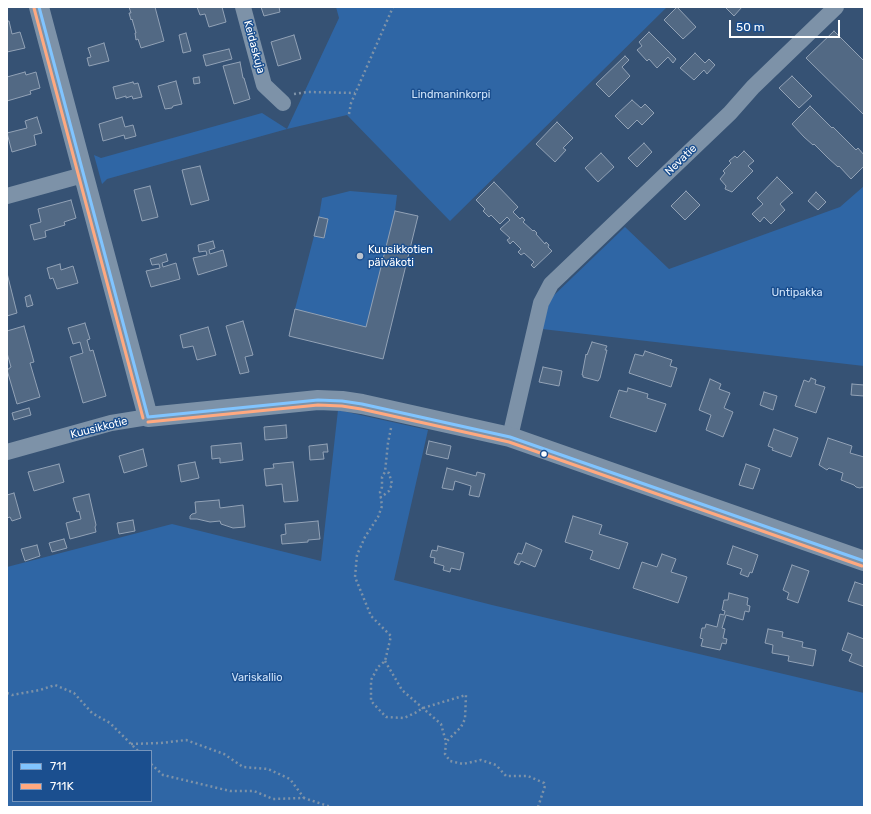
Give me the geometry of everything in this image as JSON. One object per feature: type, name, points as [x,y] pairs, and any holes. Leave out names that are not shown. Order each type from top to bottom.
[{"type":"street","points":[[39,7],[148,417]]},
{"type":"street","name":"Keidaskuja","points":[[243,7],[264,85],[279,99]]},
{"type":"street","name":"Nevatie","points":[[510,437],[540,303],[551,284],[730,113],[753,87],[836,7]]},
{"type":"street","points":[[7,196],[83,175]]},
{"type":"street","name":"Kuusikkotie","points":[[7,452],[111,423],[148,417],[318,400],[342,401],[395,410],[510,437],[864,561]]},
{"type":"path","points":[[349,114],[355,93],[393,7]]},
{"type":"path","points":[[279,99],[308,92],[355,93]]},
{"type":"path","points":[[395,410],[392,418],[385,472],[382,477],[380,499],[382,506],[378,517],[365,537],[357,555],[355,577],[371,616],[391,636],[385,661],[378,667],[371,680],[371,701],[386,717],[404,718],[423,708],[466,695],[465,719],[461,727],[446,742]]},
{"type":"path","points":[[380,499],[389,491],[392,484],[389,473],[385,472]]},
{"type":"path","points":[[385,661],[402,690],[441,724],[446,742],[445,754],[450,762],[463,764],[481,760],[496,765],[506,776],[528,776],[544,783],[545,786],[538,807]]},
{"type":"path","points":[[7,693],[12,695],[40,690],[55,685],[74,693],[92,713],[110,723],[137,750]]},
{"type":"path","points":[[131,744],[186,740],[224,754],[243,767],[268,769],[290,779],[304,798]]},
{"type":"path","points":[[152,765],[163,775],[230,791],[254,791],[273,799],[304,798],[331,807]]},
{"type":"green space","name":"Lindmaninkorpi","points":[[336,7],[667,7],[450,221],[347,115],[287,129],[339,18]]},
{"type":"green space","points":[[262,113],[287,129],[107,179],[102,184],[94,155],[101,158]]},
{"type":"green space","name":"Untipakka","points":[[864,186],[864,366],[542,329],[550,299],[625,227],[669,269],[840,207]]},
{"type":"green space","points":[[350,191],[397,195],[395,211],[366,327],[295,309],[314,236],[324,238],[328,219],[319,217],[322,198]]},
{"type":"green space","name":"Variskallio","points":[[338,410],[428,430],[394,580],[492,605],[864,693],[864,807],[7,807],[7,567],[172,524],[321,561]]},
{"type":"building","points":[[129,7],[155,7],[164,41],[141,48],[138,39],[136,40],[136,33],[129,13],[131,13]]},
{"type":"building","points":[[197,7],[222,7],[226,22],[209,27],[205,14],[200,15]]},
{"type":"building","points":[[261,7],[279,7],[280,12],[264,16]]},
{"type":"building","points":[[677,7],[696,27],[683,39],[664,20]]},
{"type":"building","points":[[725,7],[742,7],[734,16]]},
{"type":"building","points":[[7,21],[9,21],[12,34],[20,32],[25,48],[7,52]]},
{"type":"building","points":[[834,31],[864,61],[864,115],[806,58]]},
{"type":"building","points":[[649,32],[676,59],[673,63],[668,57],[657,68],[649,59],[647,61],[637,50],[642,46],[639,42]]},
{"type":"building","points":[[186,33],[191,51],[183,53],[179,35]]},
{"type":"building","points":[[294,35],[301,59],[278,66],[271,42]]},
{"type":"building","points":[[104,43],[109,61],[89,66],[87,58],[91,57],[88,48]]},
{"type":"building","points":[[229,49],[232,59],[206,66],[203,55]]},
{"type":"building","points":[[695,53],[705,63],[709,59],[715,65],[707,74],[704,70],[694,80],[680,68]]},
{"type":"building","points":[[625,56],[629,60],[622,67],[630,76],[609,97],[596,84]]},
{"type":"building","points":[[240,62],[243,78],[250,99],[234,104],[223,66]]},
{"type":"building","points":[[25,72],[26,75],[36,72],[40,88],[30,91],[31,94],[7,101],[7,77]]},
{"type":"building","points":[[792,76],[812,96],[799,108],[779,88]]},
{"type":"building","points":[[199,77],[200,83],[194,84],[193,78]]},
{"type":"building","points":[[176,81],[182,104],[165,109],[158,86]]},
{"type":"building","points":[[133,82],[134,84],[138,83],[142,97],[133,99],[132,96],[126,98],[126,96],[116,99],[113,87]]},
{"type":"building","points":[[632,100],[641,108],[645,104],[654,113],[642,125],[637,120],[628,129],[615,116]]},
{"type":"building","points":[[810,106],[856,150],[858,148],[864,155],[864,166],[851,179],[839,166],[838,167],[814,144],[813,145],[804,137],[792,124]]},
{"type":"building","points":[[37,117],[42,133],[34,135],[36,145],[12,152],[7,133],[27,128],[25,121]]},
{"type":"building","points":[[122,117],[125,127],[133,125],[136,136],[125,139],[124,135],[103,141],[99,124]]},
{"type":"building","points":[[557,122],[573,138],[563,148],[566,150],[555,162],[536,144]]},
{"type":"building","points":[[644,143],[652,152],[637,167],[628,158]]},
{"type":"building","points":[[744,151],[754,161],[748,166],[753,171],[732,192],[725,189],[726,186],[720,179],[725,173],[723,171],[731,163],[729,161],[735,156],[737,158]]},
{"type":"building","points":[[601,153],[614,167],[598,182],[585,168]]},
{"type":"building","points":[[200,166],[209,200],[191,205],[182,170]]},
{"type":"building","points":[[777,177],[793,193],[780,204],[785,210],[771,224],[764,217],[760,222],[752,214],[763,204],[757,198]]},
{"type":"building","points":[[494,182],[518,207],[513,212],[520,219],[522,217],[525,220],[523,222],[537,233],[536,234],[545,244],[546,242],[549,245],[548,247],[552,251],[534,268],[531,265],[534,262],[524,253],[521,255],[518,252],[521,249],[513,241],[510,244],[507,240],[510,238],[500,229],[510,220],[507,217],[500,224],[491,215],[489,217],[483,211],[485,209],[476,200]]},
{"type":"building","points":[[150,186],[158,217],[142,221],[134,190]]},
{"type":"building","points":[[686,191],[700,205],[685,220],[671,206]]},
{"type":"building","points":[[816,192],[826,202],[818,210],[808,201]]},
{"type":"building","points":[[71,200],[76,218],[64,222],[65,225],[45,231],[46,237],[34,240],[30,225],[41,222],[38,209]]},
{"type":"building","points":[[395,211],[418,216],[383,359],[289,336],[295,309],[366,327]]},
{"type":"building","points":[[319,217],[328,219],[324,238],[314,236]]},
{"type":"building","points":[[213,241],[215,248],[209,250],[210,254],[223,250],[227,266],[198,275],[193,258],[207,255],[206,251],[199,252],[198,245]]},
{"type":"building","points":[[166,254],[168,261],[162,263],[163,267],[176,263],[180,279],[151,287],[146,271],[160,268],[159,264],[152,265],[150,259]]},
{"type":"building","points":[[60,264],[61,270],[73,266],[78,283],[57,289],[53,278],[50,279],[47,268]]},
{"type":"building","points":[[7,273],[17,313],[7,316]]},
{"type":"building","points":[[30,295],[33,305],[27,307],[25,297]]},
{"type":"building","points":[[243,321],[253,355],[245,357],[249,372],[240,374],[226,326]]},
{"type":"building","points":[[85,323],[90,339],[87,340],[90,351],[93,350],[106,396],[83,403],[70,357],[83,353],[80,342],[73,344],[68,328]]},
{"type":"building","points":[[24,326],[34,362],[30,363],[40,397],[17,404],[7,370],[11,367],[7,353],[7,331]]},
{"type":"building","points":[[208,327],[216,355],[197,360],[193,346],[183,348],[180,335]]},
{"type":"building","points":[[592,342],[607,346],[598,381],[583,377],[582,375],[586,354],[587,355]]},
{"type":"building","points":[[645,351],[672,360],[670,366],[677,368],[671,387],[629,373],[635,354],[643,356]]},
{"type":"building","points":[[543,367],[562,371],[559,386],[539,382]]},
{"type":"building","points":[[811,378],[816,380],[815,384],[825,387],[816,413],[795,406],[804,380],[809,382]]},
{"type":"building","points":[[710,379],[721,384],[719,389],[730,393],[724,408],[733,412],[723,437],[706,430],[711,415],[699,410]]},
{"type":"building","points":[[852,384],[864,385],[864,396],[851,395]]},
{"type":"building","points":[[628,388],[648,394],[647,398],[666,404],[656,432],[610,417],[619,390],[627,392]]},
{"type":"building","points":[[764,392],[777,396],[773,410],[760,405]]},
{"type":"building","points":[[29,408],[31,415],[14,420],[12,413]]},
{"type":"building","points":[[286,425],[287,438],[265,440],[264,427]]},
{"type":"building","points":[[774,429],[798,438],[791,457],[772,450],[773,448],[768,446]]},
{"type":"building","points":[[828,438],[852,446],[850,453],[864,457],[864,488],[856,487],[841,480],[843,473],[829,468],[827,470],[819,465]]},
{"type":"building","points":[[429,441],[451,446],[448,459],[426,454]]},
{"type":"building","points":[[241,443],[243,460],[220,463],[220,458],[212,459],[211,446]]},
{"type":"building","points":[[327,444],[328,452],[323,452],[324,459],[310,460],[309,446]]},
{"type":"building","points":[[143,449],[147,466],[124,473],[119,456]]},
{"type":"building","points":[[195,462],[199,478],[181,482],[178,465]]},
{"type":"building","points":[[293,462],[298,501],[284,502],[282,484],[266,486],[264,469],[274,468],[273,464]]},
{"type":"building","points":[[59,464],[64,482],[34,491],[28,472]]},
{"type":"building","points":[[746,464],[760,469],[753,489],[739,485]]},
{"type":"building","points":[[447,468],[476,476],[477,472],[485,474],[479,497],[469,495],[471,486],[455,481],[453,490],[442,488]]},
{"type":"building","points":[[14,493],[21,518],[12,521],[10,517],[7,518],[7,495]]},
{"type":"building","points":[[89,494],[96,525],[96,532],[70,539],[66,523],[81,519],[79,511],[77,512],[73,498]]},
{"type":"building","points":[[219,500],[220,508],[243,505],[245,527],[233,528],[221,524],[220,521],[210,522],[190,519],[192,514],[196,513],[195,502]]},
{"type":"building","points":[[573,516],[602,525],[599,534],[628,543],[619,569],[590,559],[593,551],[565,542]]},
{"type":"building","points":[[133,520],[135,531],[119,534],[117,523]]},
{"type":"building","points":[[318,521],[320,539],[308,540],[308,542],[282,544],[281,535],[286,534],[285,524]]},
{"type":"building","points":[[64,539],[67,548],[52,552],[49,543]]},
{"type":"building","points":[[526,543],[542,550],[535,567],[521,561],[519,565],[514,563],[518,553],[522,554]]},
{"type":"building","points":[[37,545],[40,556],[25,561],[21,549]]},
{"type":"building","points":[[438,546],[464,553],[460,570],[451,568],[450,572],[443,570],[444,566],[434,563],[435,558],[430,557],[432,550],[437,551]]},
{"type":"building","points":[[733,546],[758,555],[752,573],[750,572],[748,577],[740,574],[742,569],[727,564]]},
{"type":"building","points":[[662,554],[676,559],[671,572],[687,577],[678,603],[633,588],[642,562],[657,567]]},
{"type":"building","points":[[792,565],[809,571],[798,603],[787,599],[789,593],[783,590]]},
{"type":"building","points":[[855,582],[864,585],[864,606],[848,601]]},
{"type":"building","points":[[729,593],[748,598],[747,605],[750,606],[749,612],[745,611],[743,620],[726,615],[722,628],[725,629],[723,638],[727,639],[726,644],[722,643],[720,650],[701,646],[703,639],[700,638],[702,628],[705,628],[706,624],[717,627],[720,614],[724,615],[725,611],[722,610],[724,600],[728,600]]},
{"type":"building","points":[[768,629],[783,632],[782,637],[803,642],[802,647],[816,650],[813,666],[788,661],[789,656],[772,653],[773,645],[765,643]]},
{"type":"building","points":[[848,633],[864,639],[864,667],[849,661],[852,654],[842,650]]},
{"type":"transit line","name":"711","points":[[39,7],[148,417]]},
{"type":"transit line","name":"711K","points":[[34,8],[143,418]]},
{"type":"transit line","name":"711","points":[[148,417],[318,400],[362,404],[510,437],[864,561]]},
{"type":"transit line","name":"711K","points":[[148,422],[318,405],[342,406],[361,409],[509,442],[862,566]]},
{"type":"place","name":"Kuusikkotien päiväkoti","points":[[360,256]]}]
